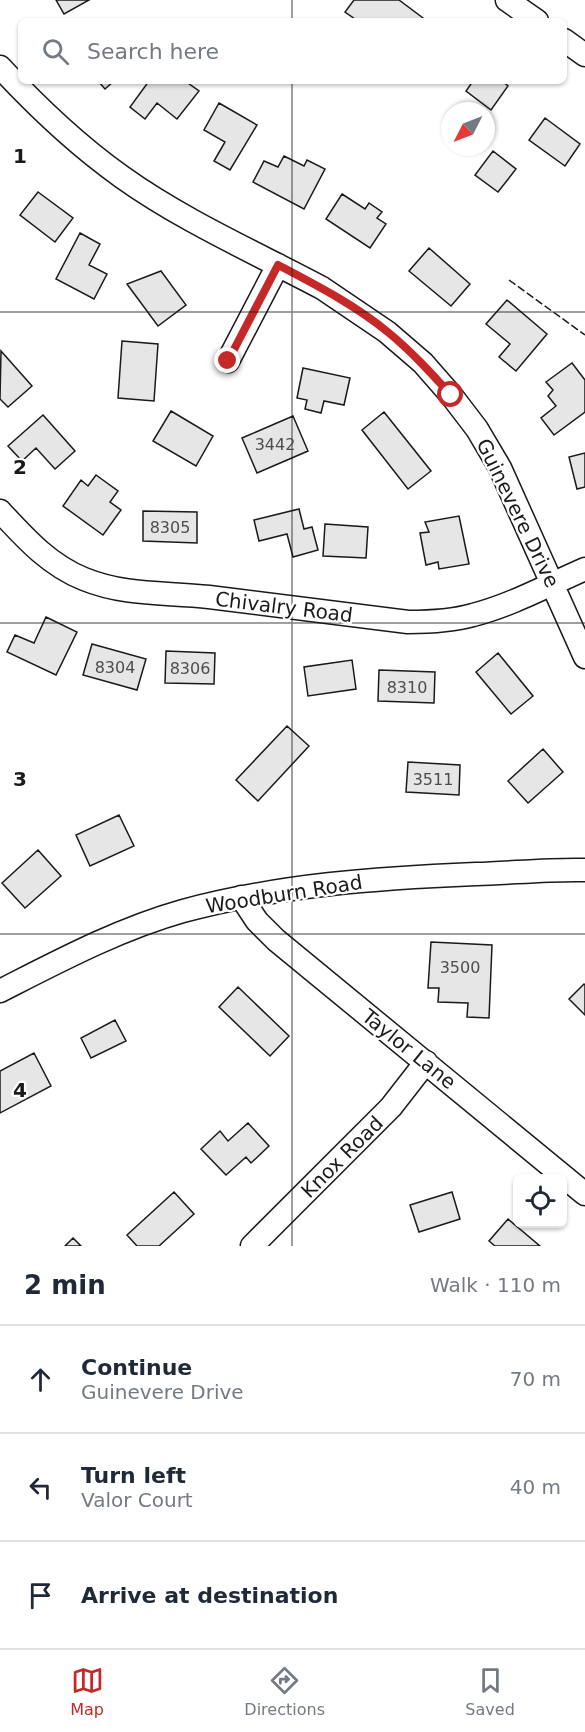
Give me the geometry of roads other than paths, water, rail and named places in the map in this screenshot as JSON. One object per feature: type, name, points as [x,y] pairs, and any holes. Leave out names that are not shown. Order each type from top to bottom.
[{"type":"street","points":[[507,0],[533,18]]},
{"type":"street","points":[[567,42],[585,55]]},
{"type":"street","name":"Guinevere Drive","points":[[0,67],[34,104],[76,143],[123,178],[171,209],[330,293],[387,332],[423,363],[477,429],[500,468],[585,657]]},
{"type":"street","points":[[228,361],[278,265]]},
{"type":"street","name":"Chivalry Road","points":[[0,511],[32,546],[56,564],[82,578],[128,592],[206,597],[408,622],[441,621],[472,616],[504,605],[585,569]]},
{"type":"street","name":"Woodburn Road","points":[[0,991],[73,954],[131,929],[182,912],[241,897],[309,886],[411,877],[585,870]]},
{"type":"street","name":"Taylor Lane","points":[[241,897],[257,921],[276,940],[585,1194]]},
{"type":"street","name":"Knox Road","points":[[252,1246],[391,1107],[426,1062]]}]
